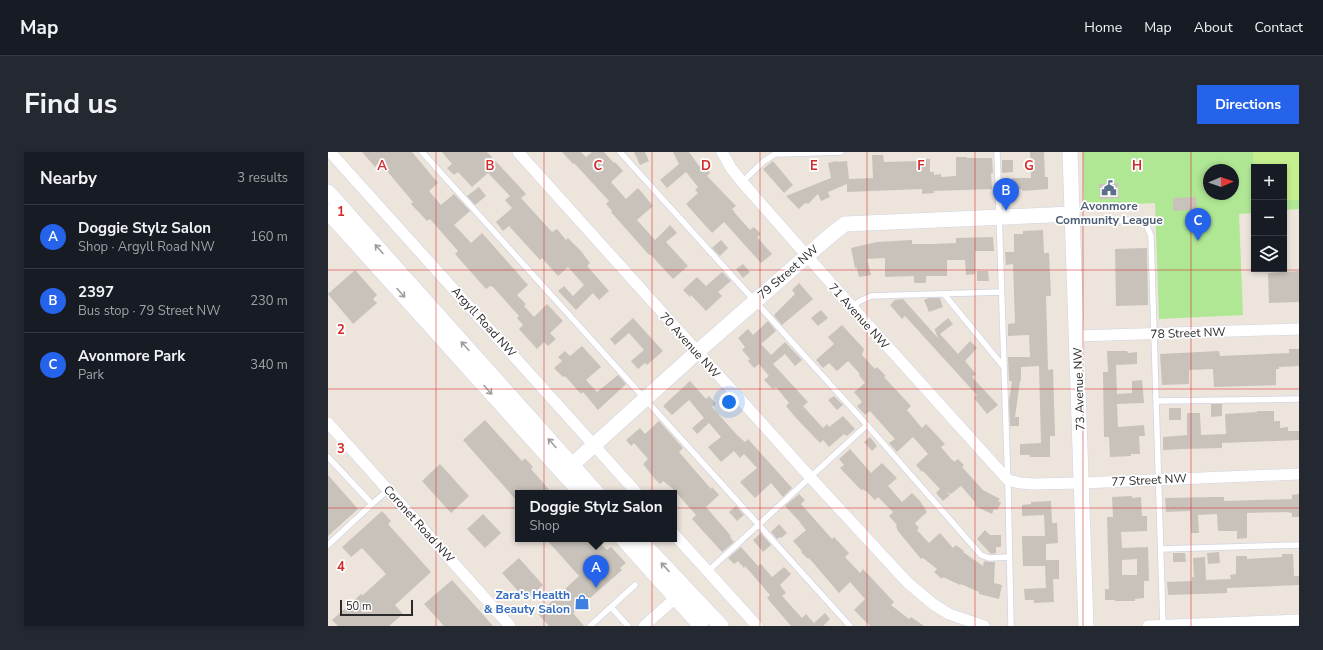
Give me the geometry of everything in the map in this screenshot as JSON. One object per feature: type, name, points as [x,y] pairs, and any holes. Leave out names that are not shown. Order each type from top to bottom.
[{"type":"street","name":"70 Avenue NW","points":[[518,152],[810,477],[908,583],[933,604],[949,614],[984,626]]},
{"type":"street","name":"71 Avenue NW","points":[[722,152],[731,168],[742,182],[852,308],[1005,477]]},
{"type":"street","name":"73 Avenue NW","points":[[1070,152],[1086,626]]},
{"type":"street","name":"Argyll Road NW","points":[[335,154],[634,490]]},
{"type":"street","points":[[328,192],[568,469],[579,490]]},
{"type":"street","points":[[328,212],[568,469],[593,490]]},
{"type":"street","name":"79 Street NW","points":[[568,469],[697,352],[845,224],[999,217],[1072,218]]},
{"type":"street","name":"78 Street NW","points":[[1077,336],[1299,329]]},
{"type":"street","name":"Coronet Road NW","points":[[328,423],[510,626]]},
{"type":"street","name":"77 Street NW","points":[[1005,477],[1020,483],[1033,484],[1299,474]]},
{"type":"street","points":[[677,537],[757,626]]},
{"type":"street","points":[[626,542],[680,593],[720,626]]},
{"type":"street","points":[[641,542],[680,593],[701,626]]},
{"type":"street","points":[[644,626],[680,593]]},
{"type":"street","points":[[1148,626],[1299,620]]},
{"type":"lane","points":[[422,152],[850,626]]},
{"type":"lane","points":[[742,182],[763,162],[775,154],[842,152]]},
{"type":"lane","points":[[997,152],[1005,477],[1011,626]]},
{"type":"lane","points":[[623,153],[867,424],[981,555],[989,558],[1009,557]]},
{"type":"lane","points":[[1072,218],[1142,221],[1146,224],[1151,236],[1163,626]]},
{"type":"lane","points":[[852,308],[860,301],[871,296],[1001,292]]},
{"type":"lane","points":[[944,294],[1003,366]]},
{"type":"lane","points":[[1157,401],[1299,399]]},
{"type":"lane","points":[[707,572],[867,424]]},
{"type":"lane","points":[[328,456],[372,504]]},
{"type":"lane","points":[[328,545],[388,490]]},
{"type":"lane","points":[[1161,549],[1299,545]]},
{"type":"lane","points":[[590,626],[635,585]]},
{"type":"lane","points":[[611,607],[628,626]]},
{"type":"green space","points":[[1083,152],[1299,152],[1299,209],[1287,210],[1287,164],[1251,164],[1251,213],[1239,214],[1243,315],[1159,319],[1155,203],[1084,206]]},
{"type":"green space","points":[[1253,152],[1299,152],[1299,200],[1287,200],[1287,164],[1254,164]]},
{"type":"building","points":[[362,152],[412,152],[438,183],[429,191],[441,205],[454,194],[470,211],[454,225],[471,243],[482,233],[528,285],[517,295],[526,304],[524,306],[534,317],[547,304],[563,321],[550,333],[556,339],[548,346],[544,342],[537,349],[519,329],[523,325],[517,318],[519,316],[493,287],[490,286],[486,289],[455,254],[458,251],[430,219],[427,221],[411,204],[413,202],[387,171],[385,172],[378,164],[375,167]]},
{"type":"building","points":[[442,152],[487,152],[526,194],[521,198],[552,232],[557,229],[566,240],[568,238],[581,251],[590,263],[587,266],[609,291],[599,300],[593,293],[576,310],[558,291],[564,286],[573,296],[584,285],[568,267],[558,276],[542,258],[540,260],[509,226],[503,231],[496,222],[512,208],[505,200],[510,196],[488,173],[472,187],[458,172],[454,175],[447,168],[452,164]]},
{"type":"building","points":[[562,152],[581,152],[586,157],[592,152],[604,152],[623,171],[611,182],[626,199],[638,188],[653,206],[637,220],[655,240],[670,225],[677,233],[666,242],[688,266],[673,279],[650,254],[649,255],[611,212],[612,211],[606,204],[609,201]]},
{"type":"building","points":[[634,152],[645,152],[649,161],[640,165]]},
{"type":"building","points":[[673,152],[689,152],[699,166],[703,163],[710,173],[707,176],[736,206],[732,209],[734,212],[750,230],[754,227],[761,234],[757,237],[772,254],[761,263],[724,222],[712,233],[686,204],[698,193],[695,190],[698,187],[686,172],[667,188],[660,180],[679,164]]},
{"type":"building","points":[[1030,152],[1044,152],[1045,177],[1048,177],[1048,189],[1022,191],[1022,189],[1012,189],[1012,178],[1031,178]]},
{"type":"building","points":[[872,155],[883,155],[884,162],[920,161],[920,159],[930,159],[930,172],[934,172],[934,175],[941,174],[941,177],[956,176],[956,157],[992,158],[992,189],[934,191],[934,193],[922,194],[922,189],[847,192],[847,184],[828,192],[830,197],[821,201],[818,194],[808,204],[804,204],[799,209],[786,196],[831,178],[828,163],[837,161],[847,161],[849,179],[873,178]]},
{"type":"building","points":[[1002,160],[1013,160],[1013,172],[1002,173]]},
{"type":"building","points":[[773,161],[793,185],[784,193],[763,169]]},
{"type":"building","name":"Avonmore Community League","points":[[1118,183],[1119,198],[1100,199],[1099,184]]},
{"type":"building","points":[[479,187],[486,196],[475,205],[467,196]]},
{"type":"building","points":[[1196,197],[1197,210],[1173,211],[1173,198]]},
{"type":"building","points":[[1043,230],[1044,253],[1049,253],[1051,296],[1046,296],[1048,370],[1053,369],[1055,436],[1050,436],[1050,457],[1030,457],[1030,455],[1020,455],[1020,444],[1041,443],[1039,366],[1021,367],[1021,381],[1015,417],[1019,417],[1019,426],[1010,426],[1009,401],[1012,381],[1009,381],[1008,357],[1030,357],[1029,335],[1008,336],[1008,324],[1015,323],[1013,264],[1006,265],[1005,252],[1014,252],[1014,234],[1023,234],[1023,231]]},
{"type":"building","points":[[993,237],[994,251],[975,251],[975,274],[966,275],[965,260],[947,260],[947,276],[926,276],[926,283],[914,283],[914,276],[885,277],[885,258],[867,259],[871,275],[859,277],[857,268],[855,268],[851,248],[877,242],[912,240],[912,244],[956,243],[956,238]]},
{"type":"building","points":[[721,240],[728,248],[720,256],[712,248]]},
{"type":"building","points":[[1147,248],[1148,305],[1116,306],[1115,249]]},
{"type":"building","points":[[743,264],[750,272],[743,278],[736,269]]},
{"type":"building","points":[[355,270],[377,295],[373,299],[377,303],[353,324],[328,294]]},
{"type":"building","points":[[977,271],[988,271],[989,281],[977,281]]},
{"type":"building","points":[[1299,271],[1299,302],[1269,303],[1268,273]]},
{"type":"building","points":[[722,272],[731,281],[718,292],[722,296],[706,311],[691,295],[690,297],[683,290],[697,277],[706,286]]},
{"type":"building","points":[[799,283],[813,299],[782,325],[774,316],[795,294],[792,290]]},
{"type":"building","points":[[929,298],[940,298],[943,307],[929,312],[924,300]]},
{"type":"building","points":[[903,299],[938,338],[934,328],[935,329],[948,318],[953,324],[940,334],[958,354],[970,341],[977,348],[965,361],[976,374],[972,377],[998,405],[987,414],[974,398],[977,395],[905,316],[902,319],[890,305],[895,300]]},
{"type":"building","points":[[821,310],[828,318],[818,326],[811,318]]},
{"type":"building","points":[[633,318],[663,351],[647,365],[645,363],[638,369],[631,361],[644,350],[629,333],[615,345],[610,339]]},
{"type":"building","points":[[768,321],[776,331],[761,344],[771,355],[785,342],[802,360],[795,366],[785,354],[773,364],[808,402],[803,406],[823,428],[827,424],[829,427],[843,416],[855,429],[847,436],[844,434],[829,447],[823,440],[820,443],[796,418],[786,406],[789,403],[776,387],[773,389],[764,380],[769,376],[759,364],[754,368],[748,361],[750,359],[742,350],[745,347],[738,338],[748,329],[753,335]]},
{"type":"building","points":[[842,325],[864,349],[862,355],[875,369],[877,367],[886,376],[884,377],[911,406],[907,410],[922,428],[926,424],[945,444],[941,447],[952,460],[954,462],[958,459],[964,465],[962,467],[983,490],[1000,499],[998,501],[1001,503],[997,510],[994,509],[992,514],[975,506],[975,502],[961,486],[951,494],[947,492],[950,495],[943,501],[936,493],[940,489],[916,465],[928,454],[913,437],[897,452],[889,443],[895,439],[870,411],[865,415],[857,406],[862,402],[854,392],[865,383],[859,375],[860,374],[848,361],[837,371],[829,363],[823,368],[816,360],[834,344],[828,337]]},
{"type":"building","points":[[582,346],[601,367],[586,380],[597,392],[618,375],[626,384],[598,410],[583,392],[581,394],[565,376],[563,377],[554,368],[562,361],[558,357],[565,351],[570,356]]},
{"type":"building","points":[[1289,349],[1299,349],[1299,366],[1279,367],[1279,369],[1276,369],[1276,385],[1214,387],[1213,369],[1189,370],[1189,384],[1162,385],[1160,354],[1219,351],[1220,356],[1289,353]]},
{"type":"building","points":[[1107,351],[1127,351],[1128,353],[1137,352],[1137,364],[1116,365],[1117,394],[1132,393],[1132,381],[1142,380],[1144,403],[1117,404],[1118,427],[1144,425],[1145,436],[1139,436],[1140,454],[1110,457],[1109,437],[1104,437],[1103,372],[1108,372]]},
{"type":"building","points":[[690,381],[706,399],[709,396],[716,404],[712,407],[737,435],[745,442],[748,439],[792,488],[783,497],[771,483],[755,498],[740,482],[757,468],[744,454],[740,458],[734,451],[721,462],[708,447],[721,437],[709,423],[697,434],[692,428],[704,418],[689,400],[672,415],[663,406]]},
{"type":"building","points":[[834,396],[843,405],[837,410],[828,400]]},
{"type":"building","points":[[1211,404],[1222,404],[1222,416],[1211,417]]},
{"type":"building","points":[[1169,408],[1181,408],[1181,420],[1169,420]]},
{"type":"building","points":[[1274,411],[1274,421],[1280,421],[1280,428],[1288,427],[1288,431],[1299,431],[1299,440],[1222,443],[1222,448],[1163,450],[1163,437],[1187,435],[1187,413],[1200,413],[1201,435],[1226,434],[1225,414]]},
{"type":"building","points":[[485,420],[522,461],[525,458],[533,467],[531,469],[549,490],[515,490],[515,499],[463,440]]},
{"type":"building","points":[[659,421],[683,448],[679,452],[711,489],[712,487],[719,495],[706,507],[731,536],[730,537],[734,542],[722,552],[692,519],[696,515],[677,494],[677,490],[674,490],[663,481],[660,484],[643,464],[648,459],[634,443],[631,446],[626,440],[640,428],[645,434]]},
{"type":"building","points":[[870,437],[877,446],[872,451],[864,442]]},
{"type":"building","points":[[850,449],[871,473],[882,463],[897,478],[888,486],[902,502],[912,493],[920,501],[927,512],[915,523],[919,528],[917,530],[929,543],[940,533],[953,548],[956,545],[964,551],[963,552],[983,566],[984,561],[995,562],[994,583],[1002,585],[999,599],[979,594],[979,592],[943,577],[942,579],[934,572],[937,569],[923,558],[921,559],[898,531],[897,525],[889,516],[893,512],[878,497],[875,500],[865,490],[861,490],[840,468],[844,465],[839,459]]},
{"type":"building","points":[[440,464],[469,496],[451,513],[422,481]]},
{"type":"building","points":[[328,475],[358,509],[328,536]]},
{"type":"building","points":[[799,494],[805,500],[801,504],[832,539],[834,537],[849,553],[845,557],[860,573],[863,569],[894,602],[891,605],[909,619],[911,617],[924,626],[870,626],[854,610],[865,599],[850,582],[839,593],[809,558],[808,559],[801,552],[802,551],[793,541],[806,530],[785,506]]},
{"type":"building","points":[[1299,494],[1299,517],[1292,517],[1292,513],[1286,512],[1247,513],[1247,538],[1237,539],[1237,531],[1218,531],[1217,514],[1198,515],[1199,533],[1191,533],[1190,511],[1166,512],[1165,498],[1224,497],[1224,501],[1292,499],[1292,495]]},
{"type":"building","points":[[1112,497],[1141,497],[1142,516],[1147,516],[1147,531],[1121,532],[1122,548],[1148,547],[1149,581],[1144,581],[1144,598],[1135,599],[1135,601],[1105,600],[1105,589],[1109,589],[1107,517],[1113,517]],"holes":[[[1137,559],[1137,575],[1122,575],[1122,560]]]},
{"type":"building","points":[[1051,501],[1052,523],[1057,523],[1058,543],[1046,544],[1046,560],[1059,560],[1059,579],[1053,579],[1054,602],[1034,603],[1034,600],[1025,600],[1024,589],[1046,588],[1045,566],[1023,566],[1022,536],[1045,536],[1044,515],[1022,516],[1022,505],[1031,504],[1031,502]]},
{"type":"building","points":[[736,506],[744,515],[737,521],[729,512]]},
{"type":"building","points":[[382,511],[391,521],[388,524],[431,572],[395,605],[403,614],[389,626],[338,626],[332,620],[386,574],[362,548],[351,557],[342,547]]},
{"type":"building","points":[[483,514],[501,533],[485,548],[467,529]]},
{"type":"building","points":[[779,524],[787,533],[781,538],[780,537],[777,539],[771,532]]},
{"type":"building","points":[[985,530],[990,535],[1001,535],[1001,547],[996,547],[996,553],[991,554],[977,539]]},
{"type":"building","points":[[761,533],[771,545],[763,552],[753,540]]},
{"type":"building","points":[[549,542],[599,542],[607,550],[611,547],[626,563],[620,568],[622,570],[573,613],[584,626],[549,626],[538,614],[579,576]]},
{"type":"building","points":[[741,547],[758,566],[761,564],[772,577],[784,567],[791,574],[780,585],[786,593],[782,596],[802,618],[806,614],[814,623],[825,613],[830,619],[823,626],[791,626],[767,598],[770,595],[745,566],[744,568],[738,561],[734,564],[728,558]]},
{"type":"building","points":[[1219,552],[1220,563],[1208,564],[1207,553]]},
{"type":"building","points":[[1173,553],[1185,553],[1186,562],[1173,562]]},
{"type":"building","points":[[1282,554],[1293,554],[1294,576],[1299,576],[1299,585],[1227,588],[1227,593],[1168,595],[1167,582],[1192,581],[1192,577],[1194,577],[1193,558],[1205,557],[1206,580],[1231,579],[1230,575],[1236,574],[1236,556],[1247,556],[1247,559],[1282,557]]},
{"type":"building","points":[[519,558],[543,585],[526,600],[502,573]]},
{"type":"building","points":[[452,580],[493,626],[444,626],[424,604]]},
{"type":"place","name":"Avonmore Community League","points":[[1109,188]]},
{"type":"place","name":"2397","points":[[1006,211]]},
{"type":"place","name":"Avonmore Park","points":[[1198,241]]},
{"type":"place","name":"Doggie Stylz Salon","points":[[596,588]]},
{"type":"place","name":"Zara's Health & Beauty Salon","points":[[582,602]]}]
